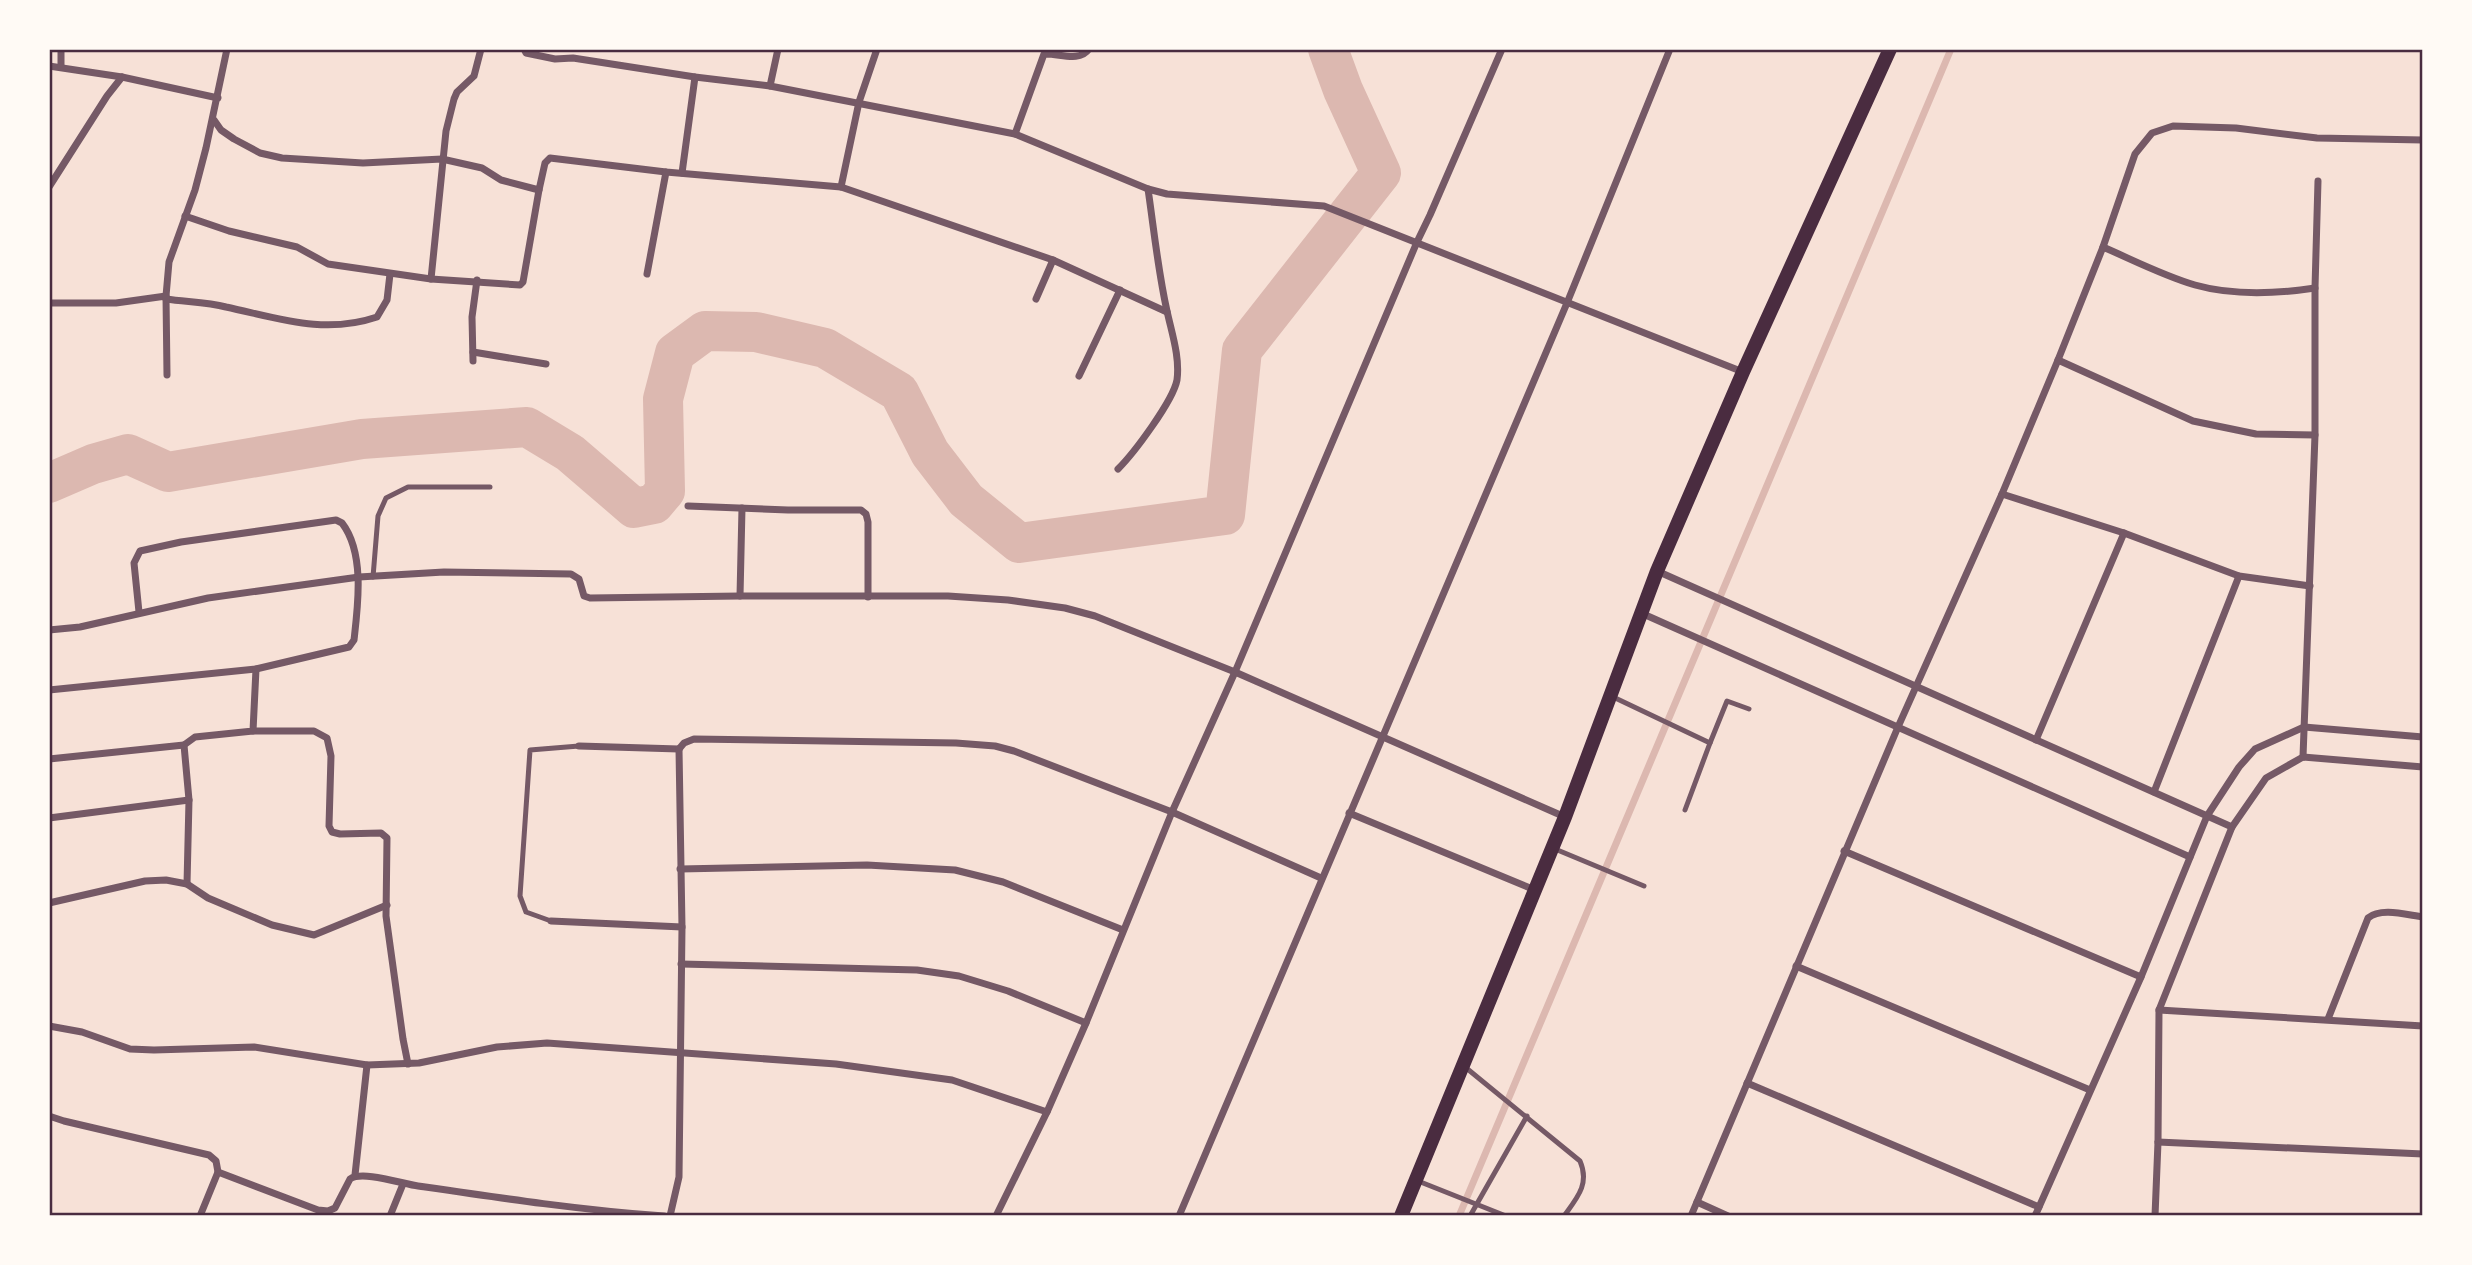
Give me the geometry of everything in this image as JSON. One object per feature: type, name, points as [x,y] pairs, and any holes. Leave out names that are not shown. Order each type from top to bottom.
[{"type":"main road","points":[[1407,1214],[1415,1180],[1552,848],[1657,570],[1743,372],[1890,49]]},
{"type":"street","points":[[61,49],[61,67]]},
{"type":"street","points":[[167,375],[166,297],[169,262],[195,190],[214,120],[227,49]]},
{"type":"street","points":[[431,279],[446,131],[454,99],[457,92],[474,76],[481,49]]},
{"type":"street","points":[[524,49],[526,53],[555,59],[573,58],[771,86],[1015,134],[1148,189],[1167,194],[1324,206],[1743,372]]},
{"type":"street","points":[[771,86],[778,49]]},
{"type":"street","points":[[841,187],[859,102],[877,49]]},
{"type":"street","points":[[1015,134],[1044,54],[1078,56],[1089,49]]},
{"type":"street","points":[[996,1216],[1047,1112],[1086,1023],[1172,812],[1502,49]]},
{"type":"street","points":[[1179,1216],[1567,303],[1671,49]]},
{"type":"street","points":[[49,66],[122,77],[218,98]]},
{"type":"street","points":[[49,187],[122,77]]},
{"type":"street","points":[[682,173],[695,77]]},
{"type":"street","points":[[214,120],[221,130],[234,139],[260,153],[282,158],[363,163],[442,159],[482,168],[501,180],[539,190]]},
{"type":"street","points":[[1691,1216],[1844,851],[2059,360],[2103,247],[2135,154],[2152,132],[2173,125],[2236,128],[2317,138],[2423,140]]},
{"type":"street","points":[[185,216],[229,231],[297,247],[328,264],[431,279],[522,284],[539,190],[545,163],[550,158],[666,172],[841,187],[1053,260],[1167,312]]},
{"type":"street","points":[[648,274],[666,172]]},
{"type":"street","points":[[2303,757],[2315,435],[2318,181]]},
{"type":"street","points":[[1118,469],[1134,451],[1170,397],[1176,383],[1176,355],[1148,189]]},
{"type":"street","points":[[2103,247],[2173,277],[2215,290],[2263,293],[2315,288]]},
{"type":"street","points":[[1036,299],[1053,260]]},
{"type":"street","points":[[49,303],[116,303],[166,297],[223,306],[289,323],[345,325],[377,317],[387,300],[390,274]]},
{"type":"street","points":[[477,281],[472,317],[473,357],[546,364]]},
{"type":"street","points":[[1079,376],[1120,290]]},
{"type":"street","points":[[2059,360],[2193,421],[2256,434],[2315,435]]},
{"type":"street","points":[[2002,494],[2124,533],[2239,576],[2310,586]]},
{"type":"street","points":[[688,506],[861,510],[866,514],[868,522],[868,597]]},
{"type":"street","points":[[740,596],[742,508]]},
{"type":"street","points":[[49,690],[256,669],[349,647],[354,640],[359,578],[346,528],[336,520],[181,542],[140,551],[134,563],[139,612]]},
{"type":"street","points":[[2036,740],[2124,533]]},
{"type":"street","points":[[1657,570],[2232,827]]},
{"type":"street","points":[[49,631],[80,627],[208,598],[359,578],[444,572],[571,574],[579,579],[584,596],[590,598],[960,597],[1008,600],[1065,608],[1095,616],[1234,672],[1564,817]]},
{"type":"street","points":[[2154,792],[2239,576]]},
{"type":"street","points":[[1641,613],[2190,857]]},
{"type":"street","points":[[253,731],[256,669]]},
{"type":"street","points":[[2035,1216],[2141,977],[2207,816],[2239,767],[2255,749],[2304,727],[2423,737]]},
{"type":"street","points":[[49,759],[184,745],[195,737],[253,731],[314,731],[327,738],[331,756],[329,826],[332,832],[381,833],[387,838],[386,916],[408,1064]]},
{"type":"street","points":[[670,1216],[680,1177],[682,927],[679,749],[684,743],[694,739],[995,746],[1172,812],[1321,878]]},
{"type":"street","points":[[184,745],[189,800],[187,884]]},
{"type":"street","points":[[579,746],[679,749]]},
{"type":"street","points":[[2155,1216],[2159,1010],[2232,827],[2266,778],[2303,757],[2423,766]]},
{"type":"street","points":[[49,818],[189,800]]},
{"type":"street","points":[[1349,813],[1535,890]]},
{"type":"street","points":[[1844,851],[2141,977]]},
{"type":"street","points":[[680,869],[867,865],[955,870],[1003,881],[1123,930]]},
{"type":"street","points":[[49,903],[145,881],[166,880],[187,884],[208,898],[272,925],[314,935],[387,905]]},
{"type":"street","points":[[2328,1019],[2368,918],[2374,913],[2423,917]]},
{"type":"street","points":[[551,921],[682,927]]},
{"type":"street","points":[[681,964],[917,970],[959,976],[1008,991],[1086,1023]]},
{"type":"street","points":[[1796,966],[2090,1090]]},
{"type":"street","points":[[2159,1010],[2423,1026]]},
{"type":"street","points":[[49,1026],[82,1032],[130,1049],[254,1047],[367,1065],[408,1064],[522,1044],[582,1045],[836,1064],[952,1080],[1047,1112]]},
{"type":"street","points":[[355,1175],[367,1065]]},
{"type":"street","points":[[1747,1083],[2039,1207]]},
{"type":"street","points":[[49,1116],[209,1155],[216,1161],[218,1172],[200,1216]]},
{"type":"street","points":[[2158,1142],[2423,1154]]},
{"type":"street","points":[[218,1172],[318,1210],[328,1211],[335,1208],[350,1178],[355,1175],[574,1209],[664,1216]]},
{"type":"street","points":[[390,1216],[402,1184]]},
{"type":"street","points":[[1697,1202],[1728,1216]]},
{"type":"lane","points":[[373,577],[378,516],[386,498],[408,487],[490,487]]},
{"type":"lane","points":[[1611,696],[1710,743]]},
{"type":"lane","points":[[1685,810],[1727,701],[1749,709]]},
{"type":"lane","points":[[551,921],[526,912],[520,896],[530,750],[579,746]]},
{"type":"lane","points":[[1552,848],[1644,886]]},
{"type":"lane","points":[[1464,1066],[1580,1161],[1584,1171],[1584,1184],[1564,1216]]},
{"type":"lane","points":[[1470,1216],[1527,1116]]},
{"type":"lane","points":[[1415,1180],[1506,1216]]},
{"type":"waterway","points":[[49,483],[93,464],[128,454],[168,472],[362,439],[527,427],[570,453],[634,508],[654,504],[665,491],[663,399],[675,353],[705,331],[756,332],[825,348],[899,392],[930,453],[966,500],[1019,543],[1225,515],[1242,350],[1381,173],[1343,90],[1328,49]]},
{"type":"waterway","points":[[1459,1216],[1951,49]]}]
